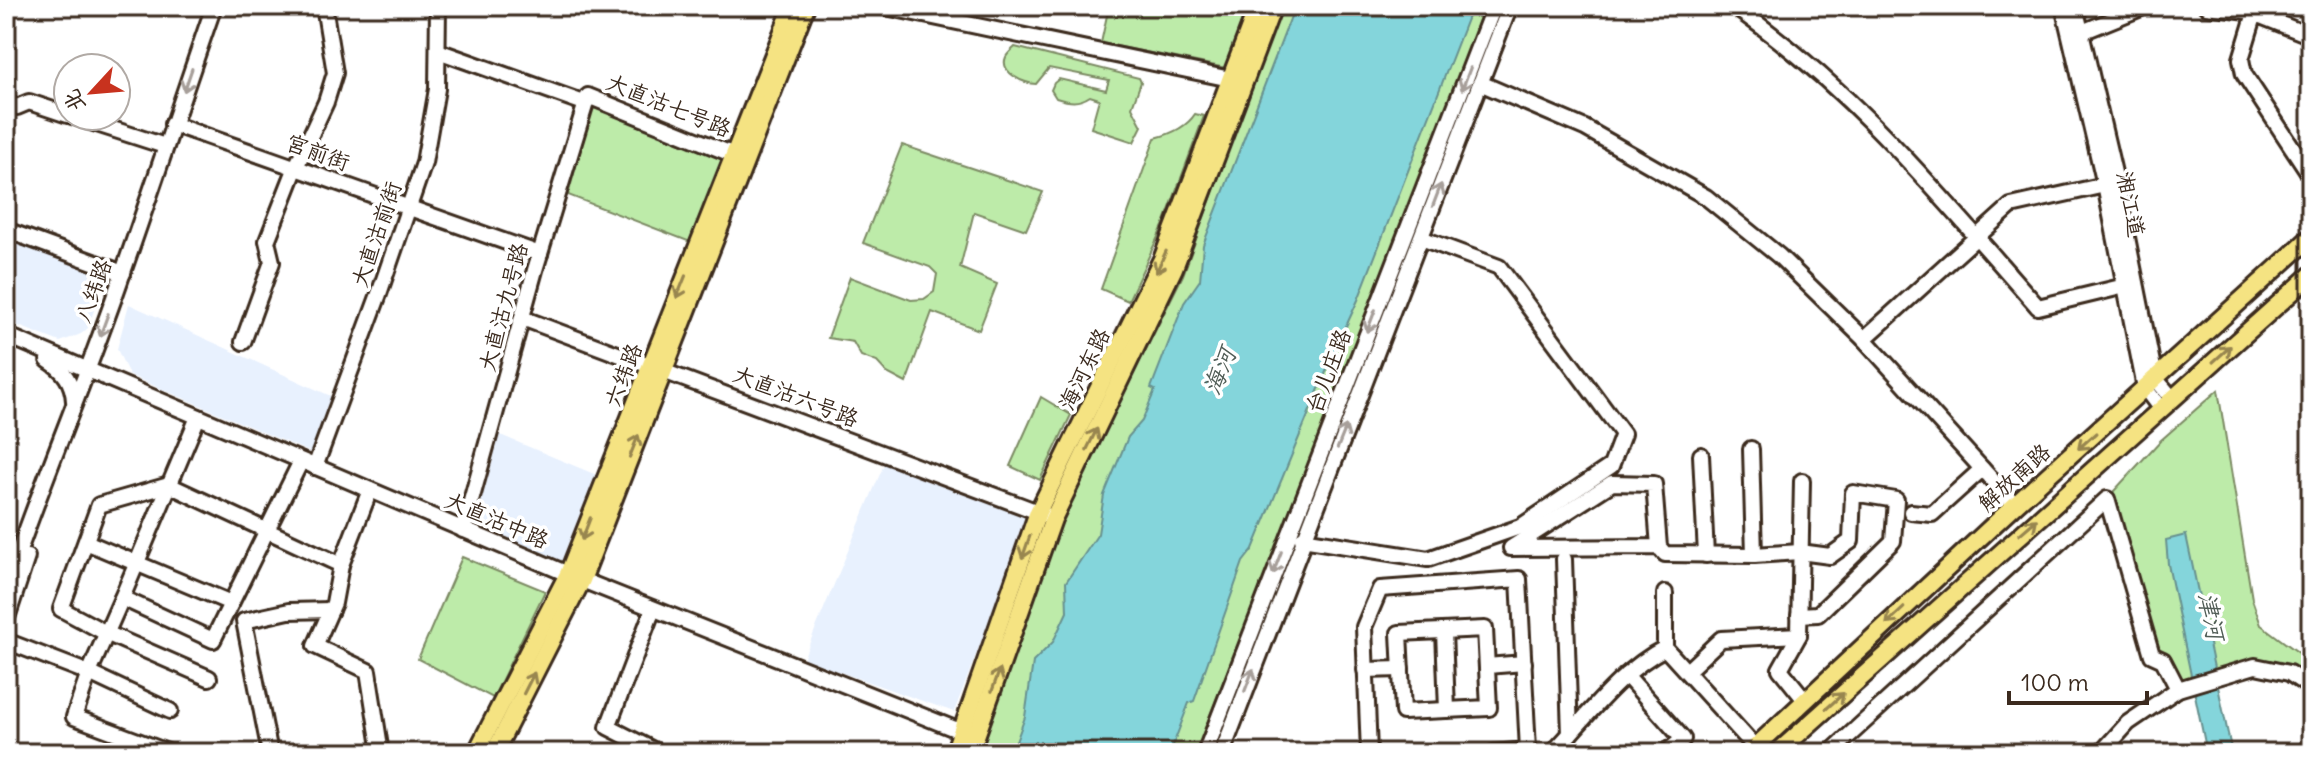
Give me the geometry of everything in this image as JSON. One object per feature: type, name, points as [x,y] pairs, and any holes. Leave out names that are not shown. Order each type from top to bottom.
[{"type":"main road","name":"六纬路","points":[[657,368],[734,155],[793,6]]},
{"type":"main road","name":"六纬路","points":[[494,753],[574,580],[657,368],[806,6]]},
{"type":"main road","name":"海河东路","points":[[1238,81],[1258,6]]},
{"type":"main road","name":"海河东路","points":[[965,743],[1046,515],[1273,6]]},
{"type":"main road","name":"解放南路","points":[[1752,750],[2015,505],[2311,237]]},
{"type":"main road","points":[[1777,753],[2311,275]]},
{"type":"main road","name":"六纬路","points":[[476,753],[574,580]]},
{"type":"street","name":"八纬路","points":[[6,621],[214,6]]},
{"type":"street","points":[[243,342],[272,262],[267,241],[326,102],[335,73],[324,6]]},
{"type":"street","name":"大直沽前街","points":[[315,467],[424,163],[437,89],[438,6]]},
{"type":"street","points":[[881,6],[1238,81]]},
{"type":"street","name":"台儿庄路","points":[[1205,753],[1494,6]]},
{"type":"street","name":"台儿庄路","points":[[1222,753],[1510,6]]},
{"type":"street","points":[[1733,6],[1783,40],[1866,115],[1944,198],[2038,307],[2125,286]]},
{"type":"street","name":"湘江道","points":[[2063,6],[2125,286],[2150,383],[2166,403]]},
{"type":"street","name":"湘江道","points":[[2075,6],[2150,383]]},
{"type":"street","points":[[2082,32],[2146,6]]},
{"type":"street","points":[[2206,6],[2255,13],[2311,36]]},
{"type":"street","points":[[2255,13],[2241,59],[2244,74],[2311,176]]},
{"type":"street","name":"大直沽七号路","points":[[438,51],[586,99],[734,155]]},
{"type":"street","points":[[1480,83],[1585,128],[1706,197],[1779,256],[1864,339],[2015,505]]},
{"type":"street","name":"大直沽九号路","points":[[463,530],[586,99]]},
{"type":"street","points":[[6,103],[17,107],[29,102],[52,109]]},
{"type":"street","name":"宫前街","points":[[172,124],[540,254]]},
{"type":"street","points":[[122,132],[165,146]]},
{"type":"street","points":[[1864,339],[2011,206],[2105,185]]},
{"type":"street","points":[[6,230],[123,273]]},
{"type":"street","points":[[1302,539],[1428,559],[1520,527],[1611,466],[1623,434],[1499,267],[1421,238]]},
{"type":"street","name":"大直沽六号路","points":[[522,318],[1046,515]]},
{"type":"street","points":[[6,335],[50,357],[61,368],[71,381],[78,408]]},
{"type":"street","points":[[6,342],[50,357]]},
{"type":"street","name":"大直沽中路","points":[[50,357],[87,376],[965,743]]},
{"type":"street","name":"八纬路","points":[[6,588],[34,506],[78,408]]},
{"type":"street","points":[[170,753],[74,717],[89,673],[197,420]]},
{"type":"street","points":[[1751,449],[1754,555]]},
{"type":"street","points":[[1701,455],[1706,555]]},
{"type":"street","points":[[122,598],[213,640],[299,464]]},
{"type":"street","name":"大直沽中路","points":[[299,464],[315,467],[574,580]]},
{"type":"street","points":[[1911,512],[1932,514],[1982,469]]},
{"type":"street","points":[[1802,481],[1799,635],[1780,669],[1805,700]]},
{"type":"street","points":[[1659,547],[1511,548],[1612,483],[1654,484],[1659,547],[1665,554],[1800,552],[1830,556],[1851,541],[1853,493],[1896,500],[1893,541],[1818,614],[1799,615]]},
{"type":"street","points":[[209,678],[106,633],[61,609],[99,505],[169,485],[341,565]]},
{"type":"street","points":[[369,493],[341,565],[331,610],[315,646],[368,671],[381,753]]},
{"type":"street","points":[[1835,751],[2107,499],[2152,655],[2163,660],[2178,689]]},
{"type":"street","points":[[86,542],[231,603]]},
{"type":"street","points":[[1564,559],[1570,734]]},
{"type":"street","points":[[1369,753],[1364,627],[1380,589],[1519,579],[1528,750],[1493,753]]},
{"type":"street","points":[[1665,593],[1665,648],[1752,750]]},
{"type":"street","points":[[270,753],[244,621],[289,611],[331,610]]},
{"type":"street","points":[[652,612],[608,727],[659,753]]},
{"type":"street","points":[[1485,629],[1489,708],[1403,712],[1399,633],[1444,631],[1485,629]]},
{"type":"street","points":[[1444,631],[1447,710]]},
{"type":"street","points":[[1687,671],[1721,639],[1799,635]]},
{"type":"street","points":[[6,641],[89,673],[170,711]]},
{"type":"street","points":[[1561,753],[1557,748],[1626,675],[1645,658],[1665,648]]},
{"type":"street","points":[[1487,666],[1524,663]]},
{"type":"street","points":[[2101,753],[2128,723],[2178,689],[2255,666],[2289,673],[2311,688]]},
{"type":"street","points":[[1365,670],[1401,669]]},
{"type":"street","points":[[1626,675],[1683,739],[1666,753]]},
{"type":"shaded area","points":[[6,234],[107,272],[88,328],[81,334],[60,342],[6,321]]},
{"type":"shaded area","points":[[129,304],[335,398],[314,454],[129,375],[117,349]]},
{"type":"shaded area","points":[[498,434],[599,476],[565,567],[469,526]]},
{"type":"shaded area","points":[[885,462],[1030,515],[954,712],[803,659]]},
{"type":"green space","points":[[1109,6],[1247,6],[1226,68],[1101,43]]},
{"type":"green space","points":[[1281,6],[1484,6],[1424,174],[1195,753],[978,753],[1063,516],[1183,275]]},
{"type":"green space","points":[[1015,47],[1139,78],[1141,82],[1132,107],[1142,126],[1134,142],[1091,128],[1099,99],[1090,96],[1077,101],[1065,100],[1056,98],[1051,90],[1059,79],[1106,90],[1109,80],[1049,68],[1036,84],[1026,82],[1006,68],[1006,57]]},
{"type":"green space","points":[[593,104],[726,157],[693,243],[568,195]]},
{"type":"green space","points":[[1195,114],[1204,116],[1164,224],[1128,301],[1101,289],[1155,138],[1178,130]]},
{"type":"green space","points":[[902,145],[1043,192],[1026,230],[974,212],[960,268],[997,284],[979,330],[932,312],[906,383],[887,373],[877,362],[861,356],[853,342],[828,338],[850,277],[911,300],[924,299],[934,292],[937,274],[930,267],[863,243]]},
{"type":"green space","points":[[2218,390],[2252,599],[2261,625],[2311,662],[2311,690],[2280,667],[2168,689],[2113,492],[2160,441]]},
{"type":"green space","points":[[1041,397],[1071,415],[1040,480],[1010,466]]},
{"type":"green space","points":[[462,557],[545,591],[493,698],[418,659]]},
{"type":"water","name":"海河","points":[[1295,6],[1472,6],[1358,300],[1253,549],[1243,562],[1194,701],[1189,703],[1170,753],[1012,753],[1025,717],[1033,662],[1053,642],[1067,612],[1066,582],[1098,534],[1104,495],[1128,437],[1142,421],[1155,390],[1151,388],[1184,303],[1200,280],[1203,245]]},
{"type":"water","name":"津河","points":[[2186,535],[2232,753],[2207,753],[2168,564],[2166,540]]}]
